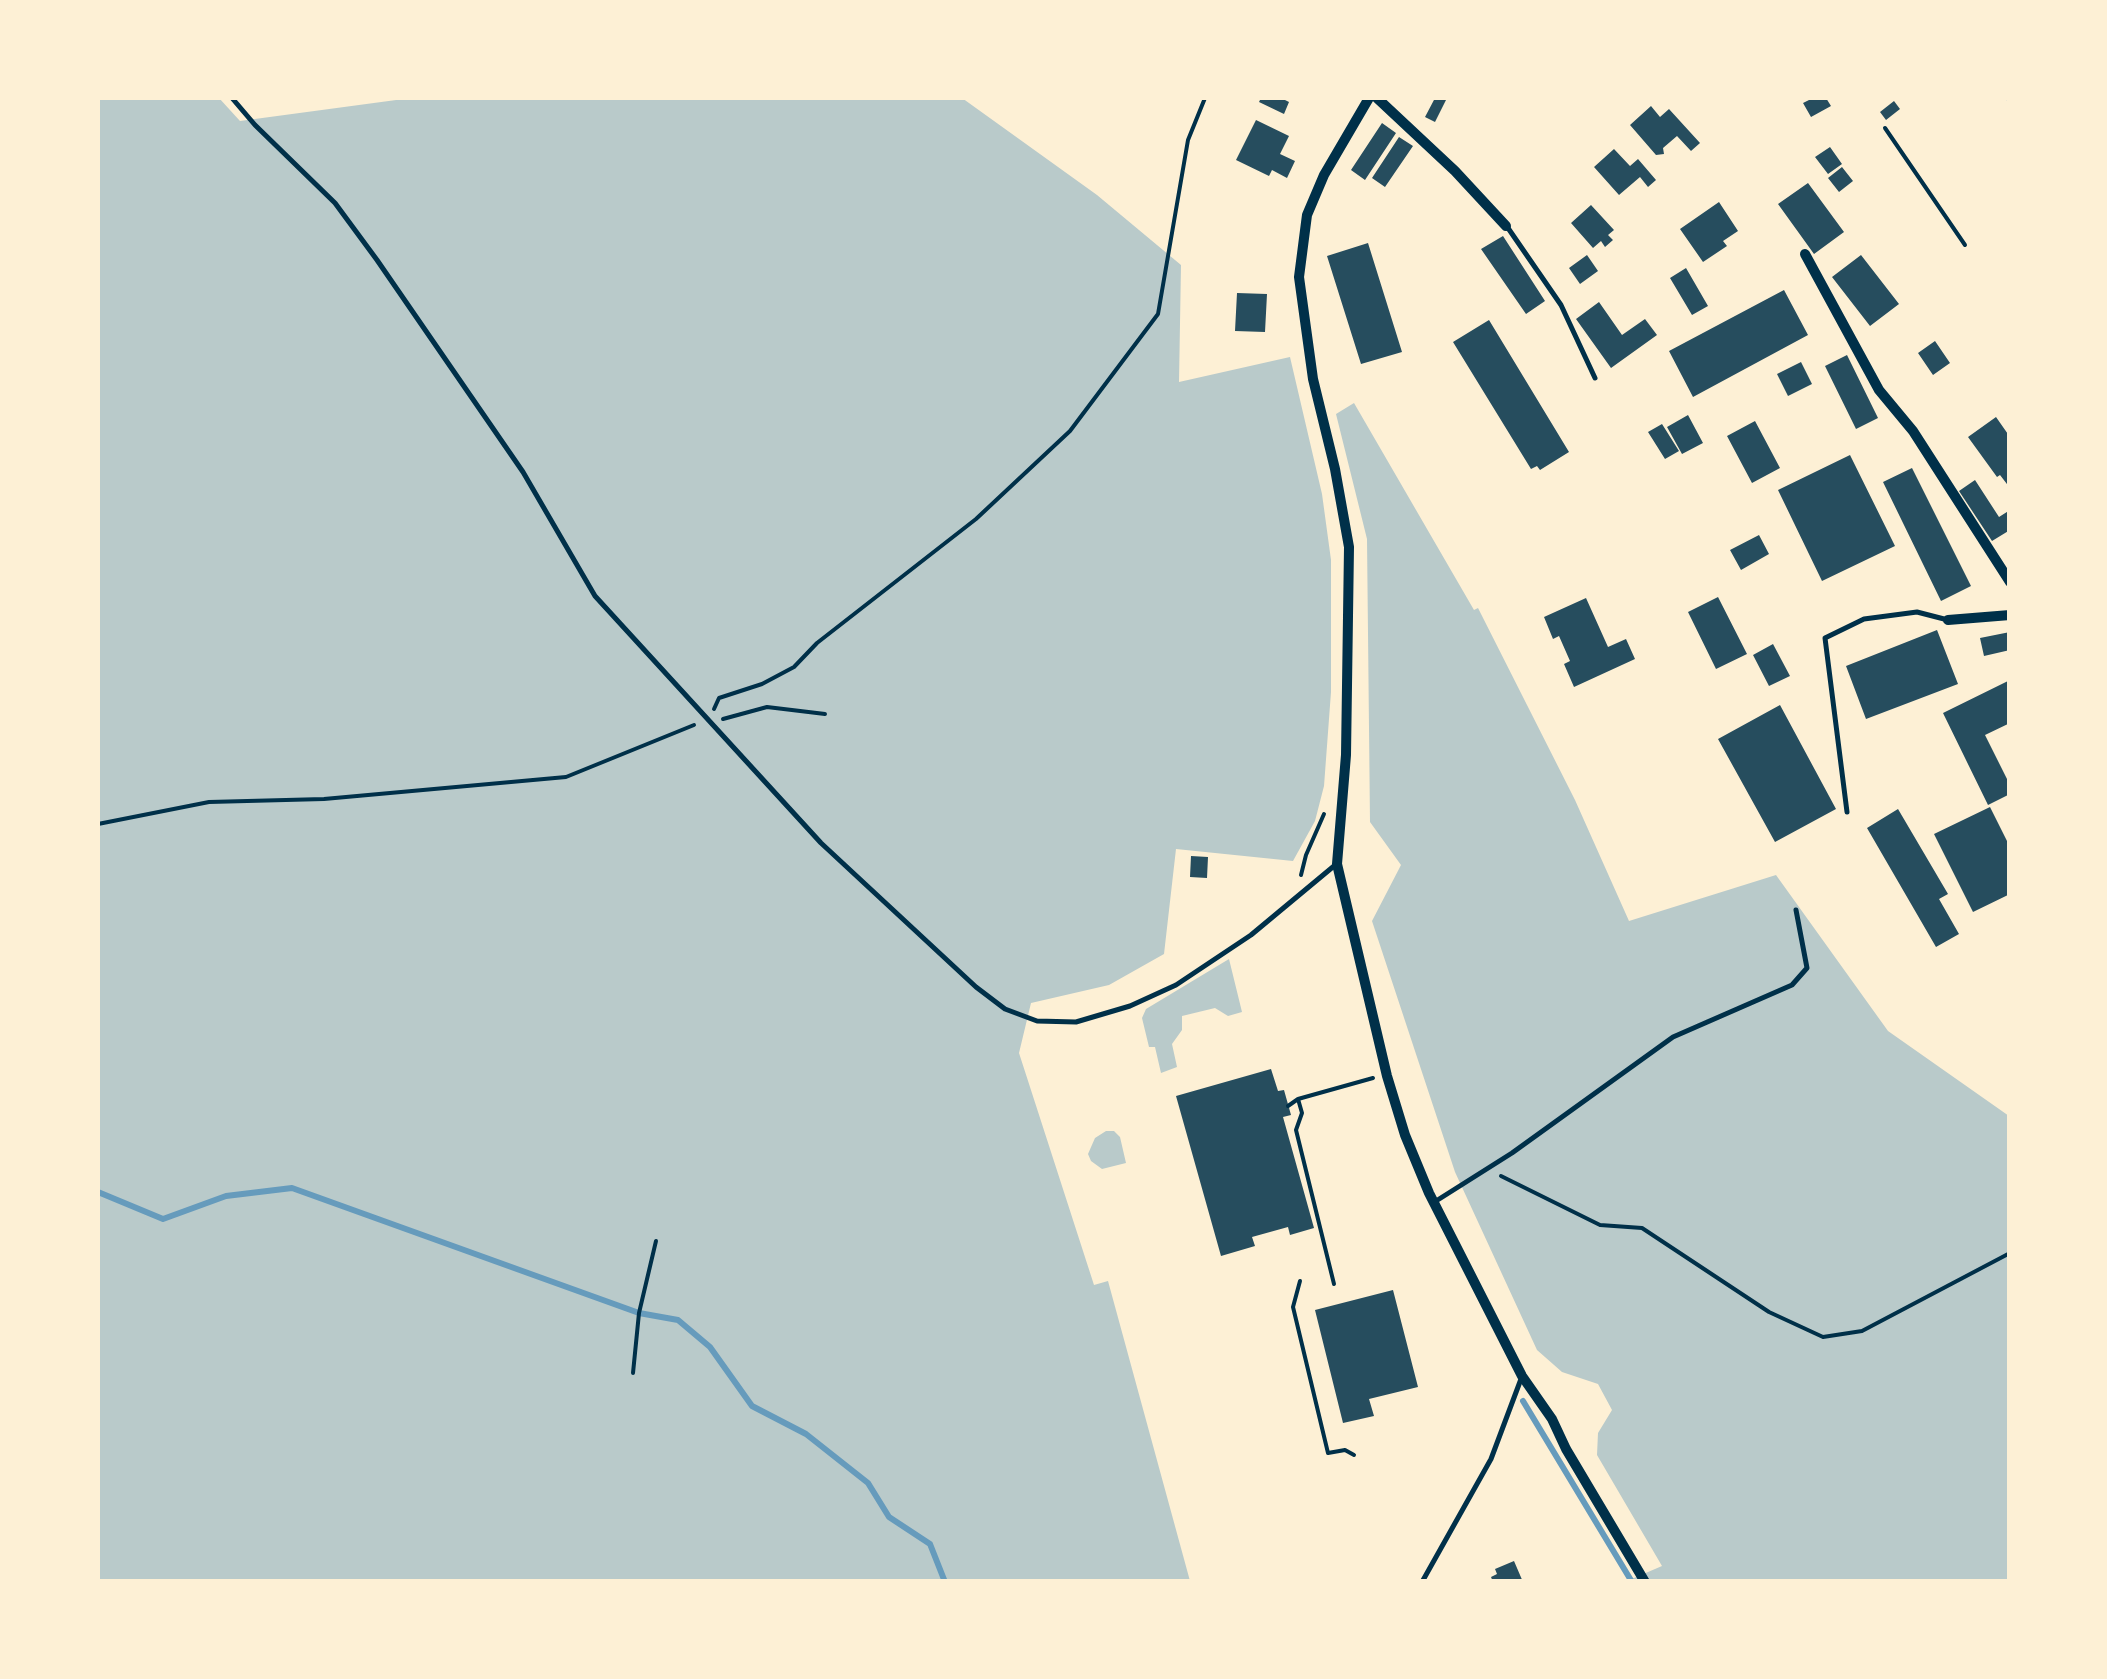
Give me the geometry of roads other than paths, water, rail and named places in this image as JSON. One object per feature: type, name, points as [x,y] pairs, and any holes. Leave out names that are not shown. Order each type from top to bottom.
[{"type":"street","points":[[1369,98],[1324,175],[1306,215],[1299,277],[1313,379],[1349,547],[1346,755],[1336,864],[1404,1135],[1433,1202],[1522,1376],[1552,1420],[1645,1582]]},
{"type":"street","points":[[1377,98],[1455,171],[1506,226]]},
{"type":"street","points":[[1805,254],[1879,390],[1913,430],[2010,582]]},
{"type":"street","points":[[1948,620],[2010,615]]},
{"type":"lane","points":[[232,98],[335,203],[481,407],[595,596],[821,843],[976,988],[1005,1010],[1037,1021],[1076,1022],[1130,1006],[1176,985],[1251,935],[1336,864]]},
{"type":"lane","points":[[1506,226],[1561,306],[1595,378]]},
{"type":"lane","points":[[1846,812],[1825,638],[1864,618],[1916,612],[1948,620]]},
{"type":"lane","points":[[1433,1202],[1673,1037],[1792,985],[1807,968],[1796,910]]},
{"type":"lane","points":[[1422,1582],[1491,1459],[1522,1376]]},
{"type":"waterway","points":[[98,1192],[163,1219],[226,1196],[292,1188],[639,1313],[678,1320],[710,1347],[752,1406],[806,1434],[868,1483],[889,1517],[930,1544],[945,1582]]},
{"type":"waterway","points":[[1523,1401],[1632,1582]]}]
